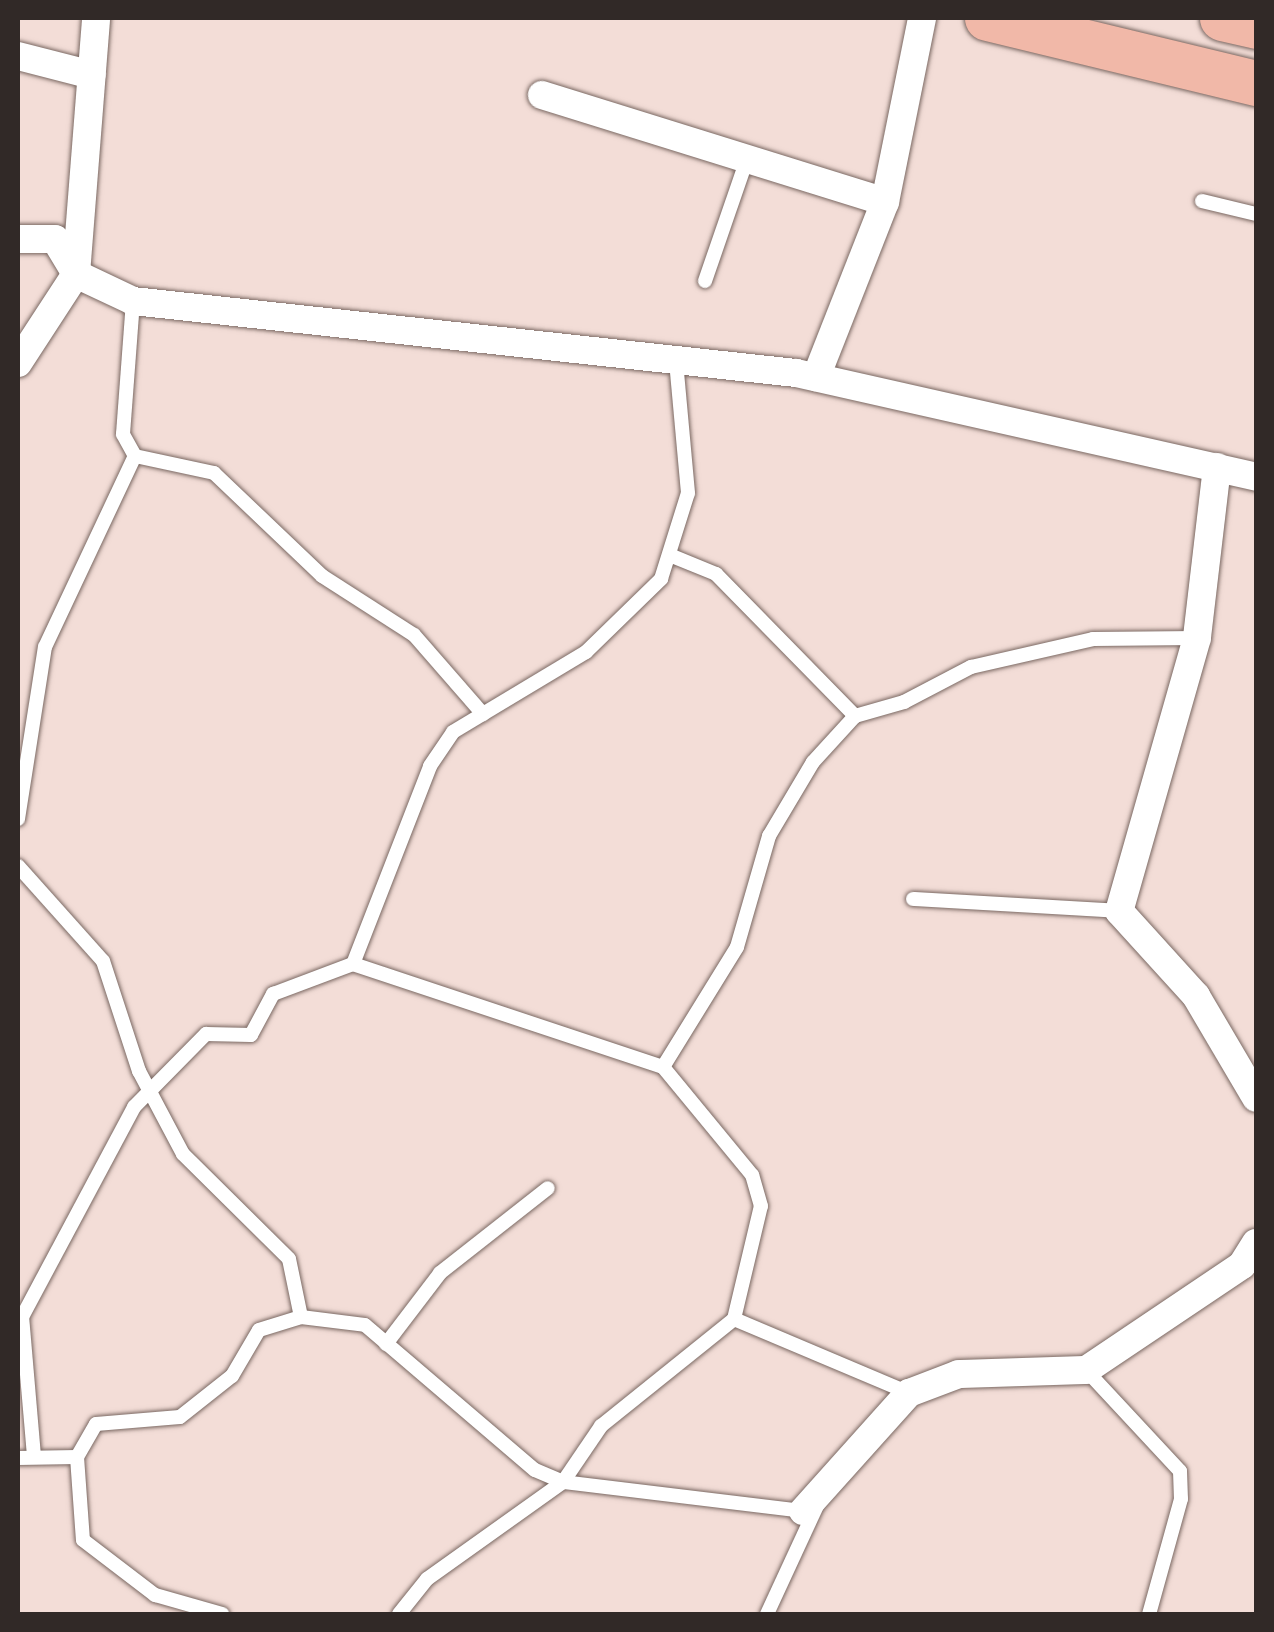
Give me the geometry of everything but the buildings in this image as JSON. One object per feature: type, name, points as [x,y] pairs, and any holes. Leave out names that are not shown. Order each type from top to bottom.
[{"type":"main road","points":[[987,18],[1256,82]]},
{"type":"main road","points":[[1222,18],[1256,26]]},
{"type":"street","points":[[18,363],[76,274],[96,18]]},
{"type":"street","points":[[816,376],[885,202],[922,18]]},
{"type":"street","points":[[18,56],[92,74]]},
{"type":"street","points":[[542,95],[885,202]]},
{"type":"street","points":[[18,239],[55,239],[76,274],[133,302],[816,376],[1256,477]]},
{"type":"street","points":[[1216,467],[1196,638],[1119,911],[1196,996],[1256,1098]]},
{"type":"street","points":[[812,1504],[909,1393],[960,1374],[1086,1370],[1252,1259]]},
{"type":"lane","points":[[705,282],[748,159]]},
{"type":"lane","points":[[1202,201],[1256,214]]},
{"type":"lane","points":[[133,302],[122,434],[135,456],[214,473],[322,576],[414,635],[483,714]]},
{"type":"lane","points":[[353,964],[430,766],[453,732],[586,652],[661,580],[672,556],[688,493],[676,361]]},
{"type":"lane","points":[[18,819],[44,647],[135,456]]},
{"type":"lane","points":[[672,556],[716,574],[855,716]]},
{"type":"lane","points":[[664,1067],[738,946],[768,836],[855,716],[904,702],[972,666],[1093,639],[1196,638]]},
{"type":"lane","points":[[18,866],[103,961],[153,1088],[184,1154],[289,1259],[301,1317]]},
{"type":"lane","points":[[913,899],[1119,911]]},
{"type":"lane","points":[[34,1456],[22,1317],[66,1221],[153,1088],[206,1034],[251,1036],[274,994],[353,964],[664,1067],[752,1175],[761,1206],[734,1319],[600,1426],[564,1482],[427,1579],[399,1614]]},
{"type":"lane","points":[[386,1344],[440,1273],[548,1188]]},
{"type":"lane","points":[[222,1614],[156,1595],[83,1540],[78,1457],[96,1424],[180,1417],[232,1376],[259,1330],[301,1317],[364,1325],[534,1470],[564,1482],[812,1504],[767,1614]]},
{"type":"lane","points":[[734,1319],[909,1393]]},
{"type":"lane","points":[[1086,1370],[1180,1471],[1182,1499],[1149,1614]]},
{"type":"lane","points":[[18,1458],[78,1457]]}]
